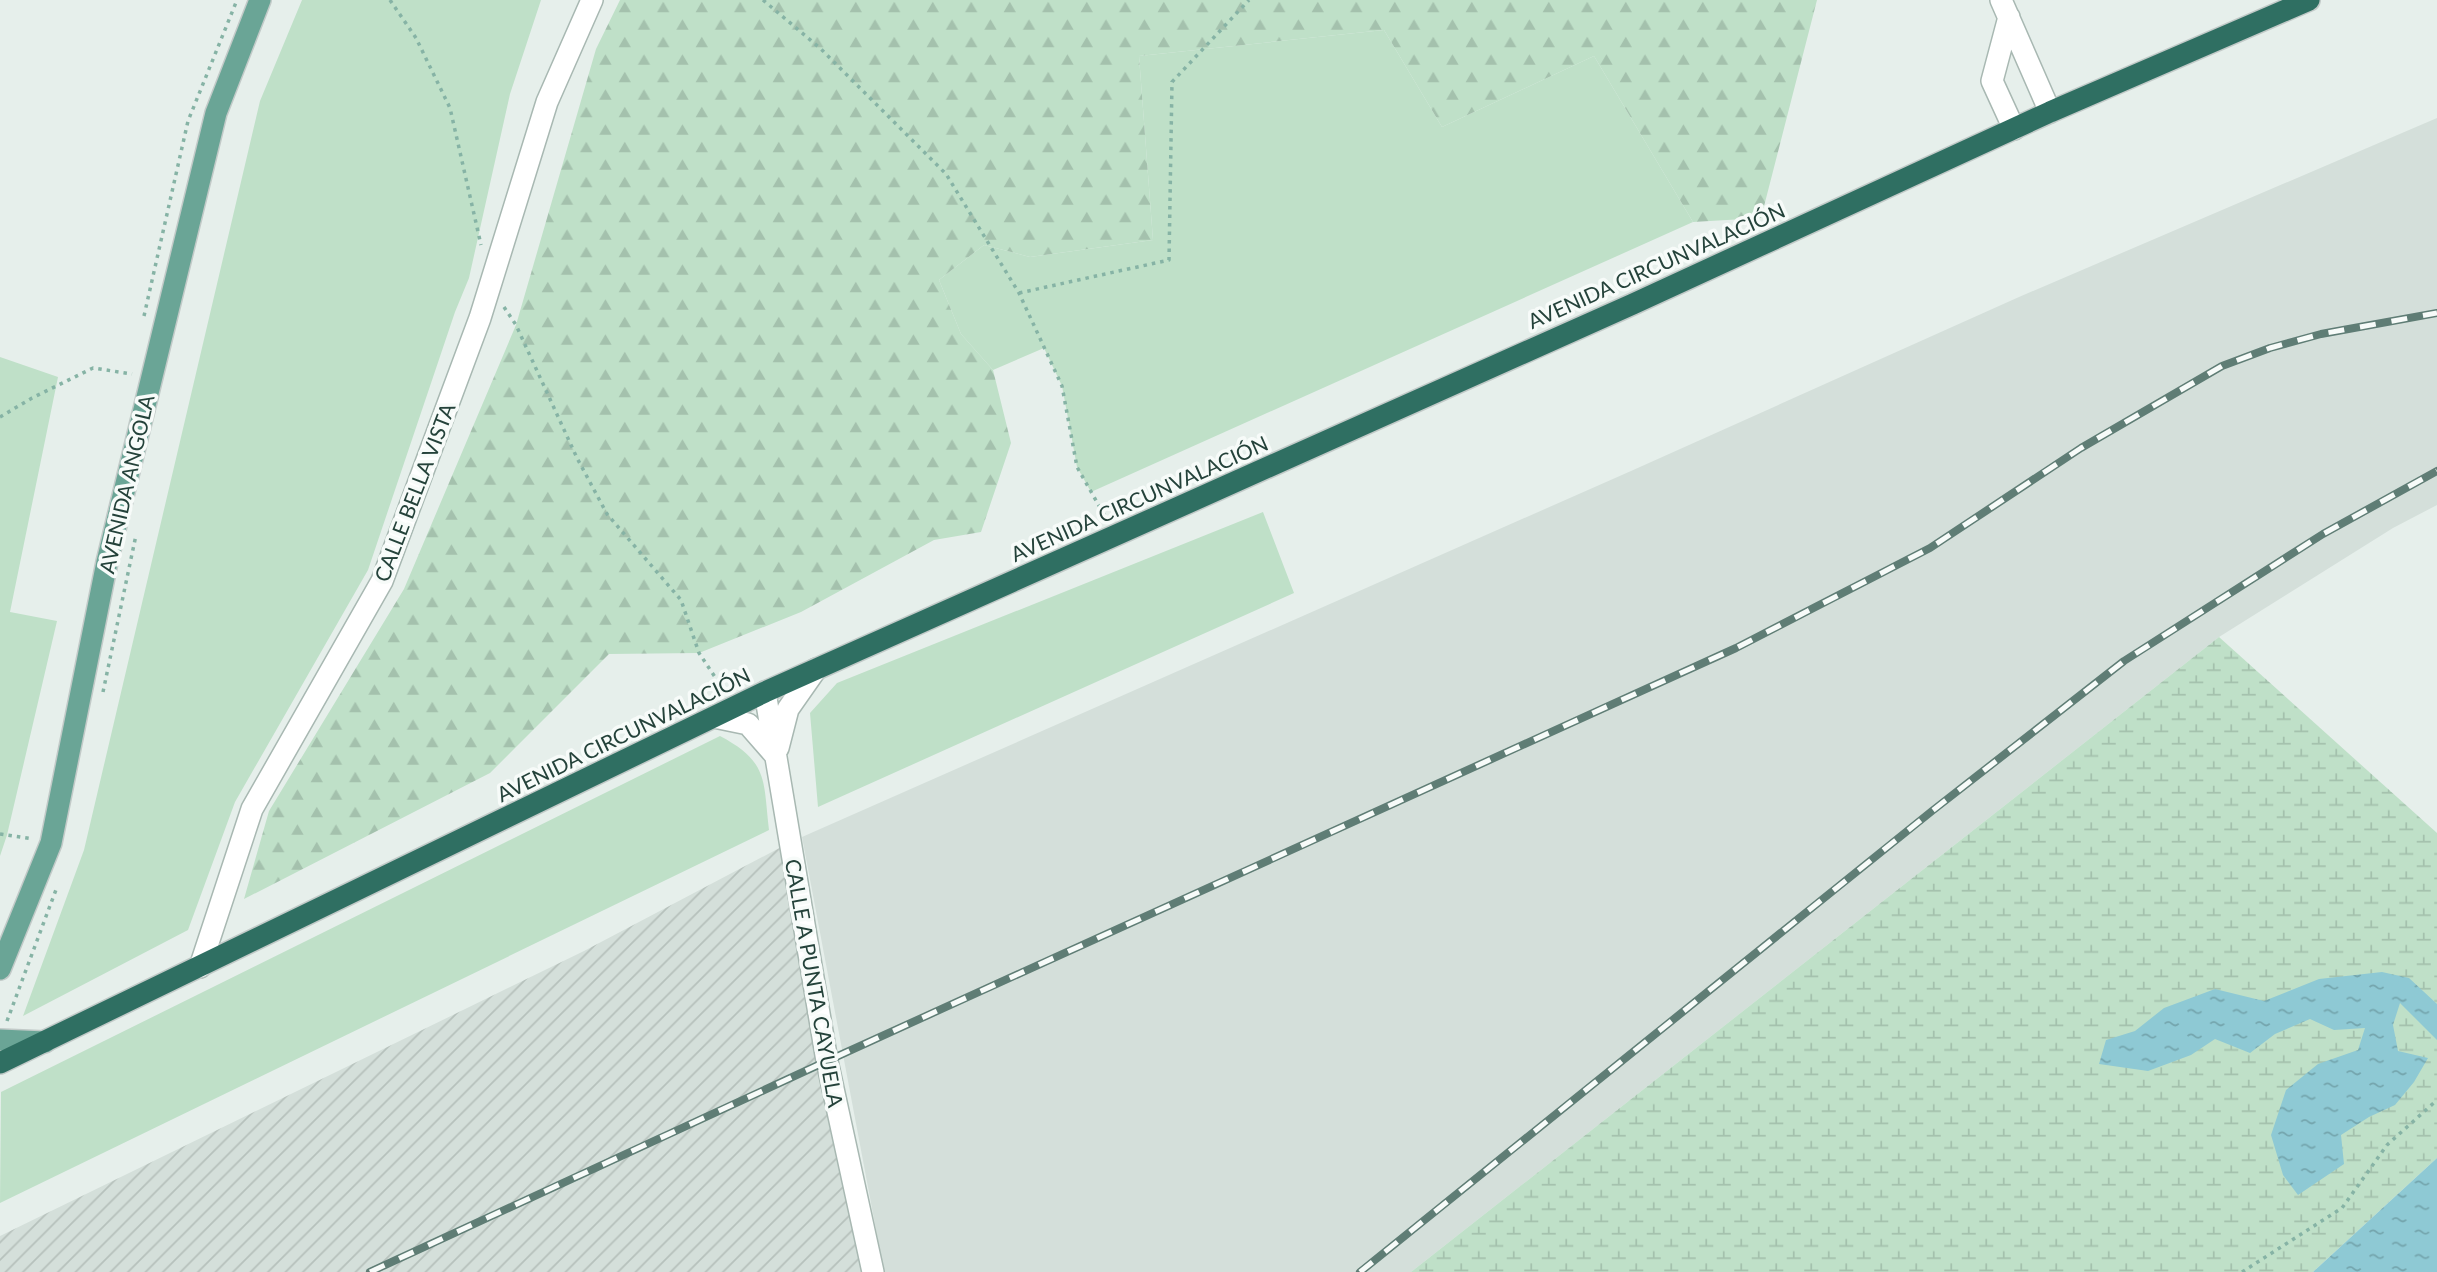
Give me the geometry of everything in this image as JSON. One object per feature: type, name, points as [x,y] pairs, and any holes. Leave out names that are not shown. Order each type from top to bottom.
[{"type":"highway","name":"AVENIDA CIRCUNVALACIÓN","points":[[0,1063],[765,692],[1620,309],[2050,112],[2309,0]]},
{"type":"main road","name":"AVENIDA ANGOLA","points":[[0,969],[51,843],[107,562],[216,113],[260,0]]},
{"type":"main road","points":[[0,1040],[45,1042]]},
{"type":"street","name":"CALLE BELLA VISTA","points":[[200,967],[252,808],[382,581],[481,318],[547,102],[592,0]]},
{"type":"street","points":[[2005,9],[2050,112]]},
{"type":"street","points":[[2005,9],[1992,81],[2014,129]]},
{"type":"street","points":[[776,757],[788,709],[816,669]]},
{"type":"street","name":"CALLE A PUNTA CAYUELA","points":[[765,692],[827,1061],[873,1272]]},
{"type":"street","points":[[714,717],[748,724],[776,757]]},
{"type":"path","points":[[390,0],[416,38],[450,108],[482,248]]},
{"type":"path","points":[[763,0],[821,49],[946,174],[1019,293],[1062,386],[1077,467],[1116,535]]},
{"type":"path","points":[[1019,293],[1169,260],[1172,82],[1249,0]]},
{"type":"path","points":[[490,286],[516,325],[577,458],[607,514],[681,600],[699,653],[735,707]]},
{"type":"path","points":[[0,417],[93,368],[152,378]]},
{"type":"path","points":[[0,834],[51,843]]},
{"type":"path","points":[[2242,1272],[2342,1208],[2387,1145],[2437,1100]]},
{"type":"shaded area","points":[[2437,118],[2437,505],[2393,528],[2219,637],[1411,1272],[884,1272],[802,837],[2019,297]]},
{"type":"shaded area","points":[[785,845],[874,1272],[0,1272],[0,1236],[584,951]]},
{"type":"green space","points":[[302,0],[541,0],[510,94],[469,278],[455,312],[368,570],[235,802],[188,930],[23,1016],[84,850],[260,101]]},
{"type":"green space","points":[[620,0],[1817,0],[1761,218],[1693,222],[1594,56],[1442,127],[1384,30],[1139,56],[1153,240],[1030,257],[984,245],[939,280],[961,334],[993,370],[1011,443],[981,532],[934,540],[801,612],[699,653],[609,654],[490,773],[244,899],[269,811],[404,589],[516,325],[596,49]]},
{"type":"green space","points":[[1384,30],[1442,127],[1594,56],[1693,222],[1091,492],[1077,467],[1062,386],[1044,348],[993,370],[961,334],[939,280],[984,245],[1030,257],[1153,240],[1139,56]]},
{"type":"green space","points":[[0,357],[58,377],[10,612],[57,621],[0,856]]},
{"type":"green space","points":[[1263,512],[1294,593],[818,807],[810,713],[837,683]]},
{"type":"green space","points":[[2219,637],[2437,833],[2437,1158],[2313,1272],[1411,1272]]},
{"type":"green space","points":[[720,736],[747,755],[761,774],[769,830],[0,1203],[1,1092]]},
{"type":"water","points":[[2382,972],[2409,978],[2437,1004],[2437,1040],[2400,1003],[2393,1025],[2398,1051],[2428,1058],[2414,1082],[2395,1105],[2369,1117],[2341,1135],[2344,1164],[2298,1195],[2283,1175],[2271,1135],[2286,1090],[2318,1064],[2358,1050],[2365,1028],[2334,1030],[2310,1019],[2275,1034],[2250,1053],[2215,1039],[2191,1055],[2148,1071],[2099,1064],[2106,1040],[2135,1031],[2164,1008],[2215,989],[2264,1001],[2319,979]]},
{"type":"water","points":[[2437,1158],[2437,1272],[2313,1272]]},
{"type":"railway","points":[[370,1272],[1736,648],[1930,548],[2081,448],[2222,366],[2270,348],[2321,334],[2437,313]]},
{"type":"railway","points":[[1360,1272],[1932,811],[2124,661],[2323,534],[2437,471]]}]
